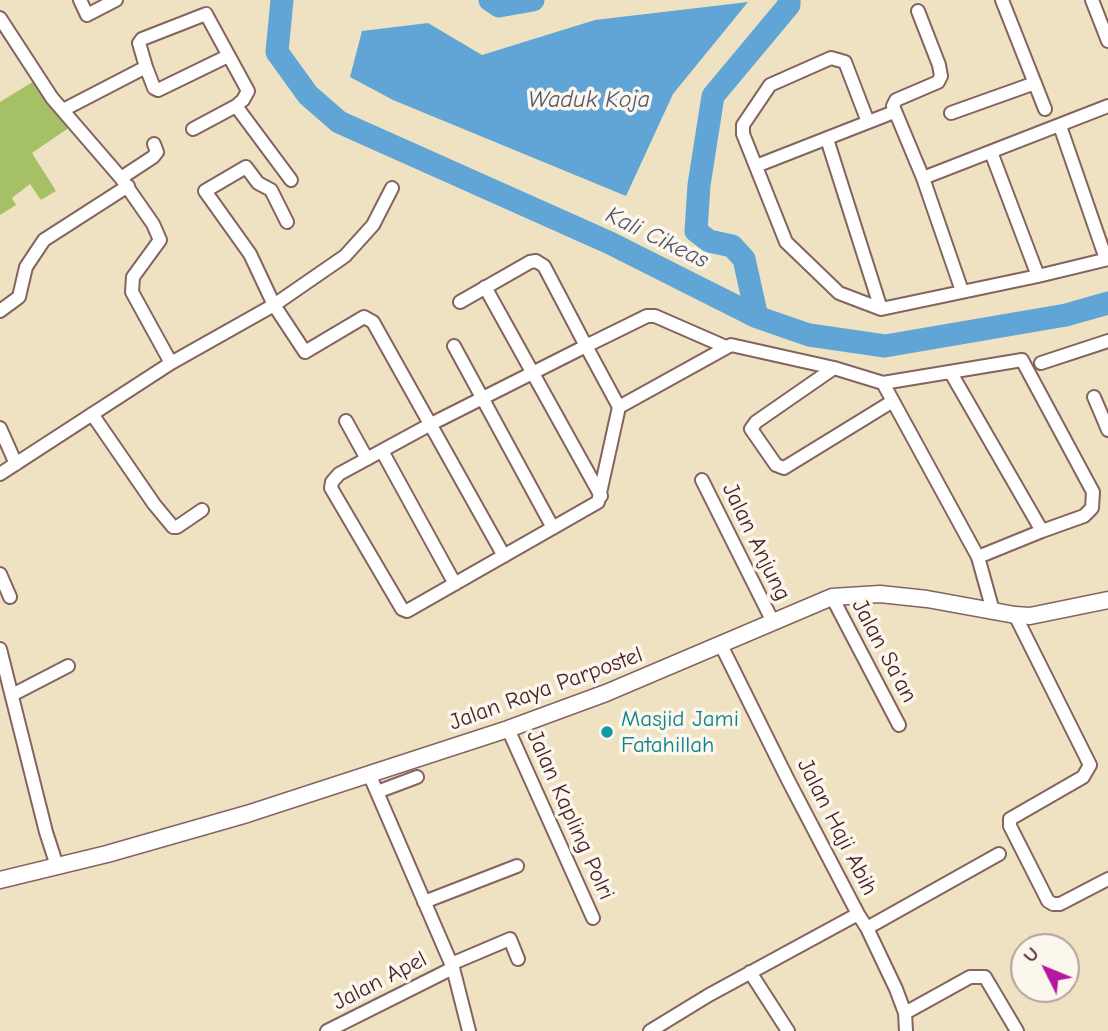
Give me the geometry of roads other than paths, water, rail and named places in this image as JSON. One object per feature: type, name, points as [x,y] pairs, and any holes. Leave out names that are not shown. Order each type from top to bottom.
[{"type":"main road","name":"Jalan Raya Parpostel","points":[[0,880],[184,833],[370,776],[606,693],[832,597],[880,594],[927,598],[1030,616],[1108,600]]},
{"type":"street","points":[[80,0],[88,15],[116,0]]},
{"type":"street","points":[[1002,0],[1045,109]]},
{"type":"street","points":[[1092,0],[1108,41]]},
{"type":"street","points":[[918,10],[941,76],[938,82],[896,100],[893,106],[923,178],[962,290]]},
{"type":"street","points":[[192,129],[236,106],[248,91],[208,16],[202,14],[142,39],[139,43],[156,90],[228,56]]},
{"type":"street","points":[[0,18],[52,98],[125,182],[153,224],[160,240],[134,277],[132,292],[171,363]]},
{"type":"street","points":[[868,122],[845,62],[831,58],[770,85],[743,125],[743,134],[786,242],[839,293],[881,309],[1107,259],[1060,126]]},
{"type":"street","points":[[63,110],[146,67]]},
{"type":"street","points":[[951,113],[1035,83]]},
{"type":"street","points":[[236,106],[290,180]]},
{"type":"street","points":[[923,178],[1108,106]]},
{"type":"street","points":[[756,166],[894,112]]},
{"type":"street","points":[[827,139],[881,309]]},
{"type":"street","points":[[0,311],[19,297],[26,267],[44,240],[125,182],[157,152],[154,144]]},
{"type":"street","points":[[990,152],[1038,276]]},
{"type":"street","points":[[287,222],[271,190],[258,183],[246,167],[205,191],[250,254],[274,305],[306,352],[364,317],[373,322],[504,556]]},
{"type":"street","points":[[0,474],[171,363],[300,289],[345,256],[373,225],[392,188]]},
{"type":"street","points":[[460,302],[530,262],[540,262],[544,266],[586,346],[619,407],[598,502],[408,611],[398,605],[331,488],[332,482],[339,474],[431,424],[533,372],[586,346],[647,316],[655,316],[726,347]]},
{"type":"street","points":[[485,288],[601,496]]},
{"type":"street","points":[[1041,363],[1108,341]]},
{"type":"street","points":[[454,346],[480,399],[553,528]]},
{"type":"street","points":[[619,407],[726,347],[737,346],[834,368],[883,383],[1022,360],[1093,492],[1092,508],[1084,516],[978,557]]},
{"type":"street","points":[[834,368],[755,422],[751,429],[776,465],[784,468],[893,401]]},
{"type":"street","points":[[951,373],[1042,531]]},
{"type":"street","points":[[883,383],[978,557],[993,611]]},
{"type":"street","points":[[1094,397],[1108,430]]},
{"type":"street","points":[[92,414],[173,527],[202,510]]},
{"type":"street","points":[[346,421],[367,459]]},
{"type":"street","points":[[0,428],[16,464]]},
{"type":"street","points":[[382,451],[455,584]]},
{"type":"street","name":"Jalan Anjung","points":[[702,480],[773,622]]},
{"type":"street","points":[[0,574],[10,597]]},
{"type":"street","name":"Jalan Sa'an","points":[[832,597],[899,725]]},
{"type":"street","points":[[1014,615],[1090,765],[1083,776],[1010,819],[1010,826],[1048,901],[1053,904],[1060,904],[1108,879]]},
{"type":"street","name":"Jalan Haji Abih","points":[[720,645],[897,989],[905,1013],[906,1031]]},
{"type":"street","points":[[0,649],[7,689],[57,866]]},
{"type":"street","points":[[7,689],[68,666]]},
{"type":"street","name":"Jalan Kapling Polri","points":[[508,729],[593,918]]},
{"type":"street","points":[[370,776],[452,966],[469,1031]]},
{"type":"street","points":[[377,792],[417,777]]},
{"type":"street","points":[[867,928],[999,854]]},
{"type":"street","points":[[424,902],[517,866]]},
{"type":"street","points":[[650,1031],[750,972],[858,914]]},
{"type":"street","name":"Jalan Apel","points":[[327,1031],[510,939],[518,959]]},
{"type":"street","points":[[750,972],[788,1031]]},
{"type":"street","points":[[905,1013],[970,977],[985,977],[1017,1031]]},
{"type":"water","name":"Waduk Koja","points":[[748,2],[673,94],[626,196],[393,100],[350,77],[362,31],[428,23],[482,55],[595,20]]},
{"type":"waterway","name":"Kali Cikeas","points":[[282,0],[277,52],[308,95],[339,122],[610,243],[757,317],[809,335],[885,346],[1066,315],[1108,303]]},
{"type":"waterway","points":[[490,0],[499,6],[533,0]]},
{"type":"waterway","points":[[757,317],[744,259],[732,246],[709,241],[696,231],[699,185],[713,96],[789,5],[789,0]]},
{"type":"place","name":"Masjid Jami Fatahillah","points":[[607,732]]}]
